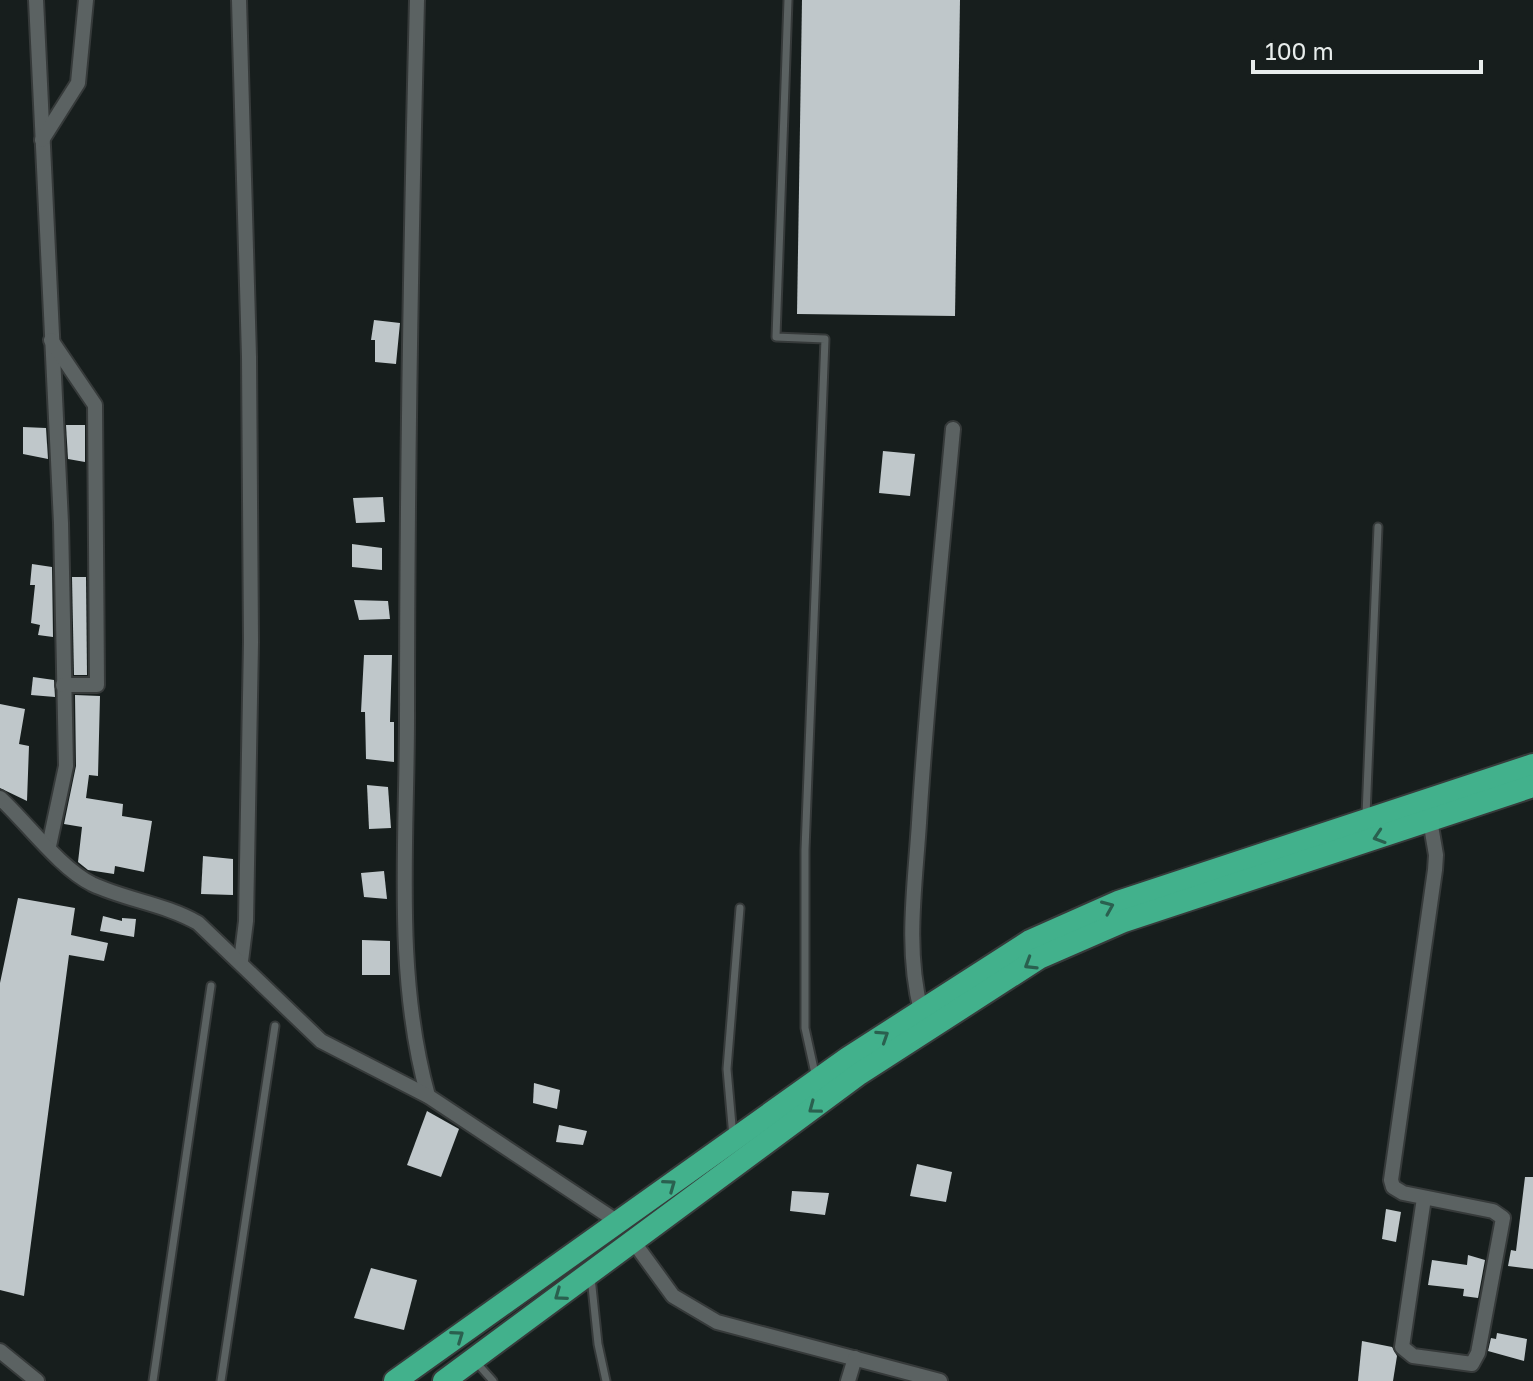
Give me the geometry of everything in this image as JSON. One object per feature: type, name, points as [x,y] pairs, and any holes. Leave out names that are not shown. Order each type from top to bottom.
[{"type":"highway","points":[[395,1381],[817,1080],[1030,941],[1118,902],[1533,765]]},
{"type":"highway","points":[[444,1381],[859,1074],[1039,958],[1124,921],[1533,786]]},
{"type":"street","points":[[36,0],[61,523],[65,780],[49,846]]},
{"type":"street","points":[[42,140],[78,83],[86,0]]},
{"type":"street","points":[[239,0],[249,357],[251,642],[246,921],[241,961]]},
{"type":"street","points":[[417,0],[406,584],[407,946],[414,1044],[428,1096]]},
{"type":"street","points":[[51,340],[95,405],[97,685],[63,685]]},
{"type":"street","points":[[921,1011],[914,981],[912,937],[921,786],[953,429]]},
{"type":"street","points":[[0,798],[74,872],[91,883],[181,914],[241,961],[321,1041],[428,1096],[618,1222]]},
{"type":"street","points":[[1424,1198],[1402,1347],[1413,1356],[1472,1364],[1478,1353],[1503,1218],[1493,1211],[1397,1191],[1391,1180],[1435,870],[1436,855],[1430,820]]},
{"type":"street","points":[[633,1241],[660,1281],[688,1306],[717,1322],[919,1378],[940,1381]]},
{"type":"street","points":[[0,1351],[37,1381]]},
{"type":"street","points":[[848,1381],[855,1358]]},
{"type":"lane","points":[[788,0],[776,337],[825,339],[805,850],[805,1028],[817,1080]]},
{"type":"lane","points":[[1365,821],[1378,527]]},
{"type":"lane","points":[[734,1139],[727,1069],[740,908]]},
{"type":"lane","points":[[153,1381],[211,986]]},
{"type":"lane","points":[[221,1381],[275,1026]]},
{"type":"lane","points":[[591,1272],[598,1344],[606,1381]]},
{"type":"lane","points":[[473,1359],[493,1381]]},
{"type":"building","points":[[802,0],[960,0],[955,316],[797,314]]},
{"type":"building","points":[[374,320],[400,323],[396,364],[375,362],[375,340],[371,340]]},
{"type":"building","points":[[66,425],[85,425],[85,462],[68,459]]},
{"type":"building","points":[[23,427],[46,428],[48,459],[23,454]]},
{"type":"building","points":[[883,451],[915,454],[910,496],[879,493]]},
{"type":"building","points":[[383,497],[385,522],[356,523],[353,498]]},
{"type":"building","points":[[352,544],[382,548],[382,570],[352,567]]},
{"type":"building","points":[[32,564],[52,567],[53,637],[38,635],[40,625],[31,623],[35,585],[30,585]]},
{"type":"building","points":[[72,577],[86,577],[87,675],[74,675]]},
{"type":"building","points":[[354,600],[388,601],[390,619],[359,620]]},
{"type":"building","points":[[364,655],[392,655],[390,722],[394,722],[394,762],[366,759],[365,712],[361,712]]},
{"type":"building","points":[[33,677],[54,680],[55,697],[31,695]]},
{"type":"building","points":[[75,695],[100,696],[98,776],[89,775],[86,798],[123,804],[122,816],[152,821],[144,872],[115,866],[114,874],[88,870],[78,862],[82,827],[64,824],[76,766]]},
{"type":"building","points":[[0,704],[25,709],[19,744],[29,746],[27,801],[0,788]]},
{"type":"building","points":[[367,785],[388,787],[391,828],[369,829]]},
{"type":"building","points":[[203,856],[233,859],[233,895],[201,894]]},
{"type":"building","points":[[384,871],[387,899],[364,897],[361,873]]},
{"type":"building","points":[[18,898],[75,908],[71,935],[108,943],[104,961],[69,955],[24,1296],[0,1290],[0,983]]},
{"type":"building","points":[[103,916],[122,921],[122,918],[136,919],[134,937],[100,931]]},
{"type":"building","points":[[362,940],[390,941],[390,975],[362,975]]},
{"type":"building","points":[[534,1083],[560,1090],[557,1109],[533,1103]]},
{"type":"building","points":[[427,1111],[459,1129],[441,1177],[407,1165]]},
{"type":"building","points":[[559,1125],[587,1131],[583,1145],[556,1142]]},
{"type":"building","points":[[917,1164],[952,1172],[946,1202],[910,1196]]},
{"type":"building","points":[[1525,1177],[1533,1177],[1533,1269],[1508,1266],[1511,1250],[1516,1251]]},
{"type":"building","points":[[792,1191],[829,1193],[825,1215],[790,1211]]},
{"type":"building","points":[[1386,1209],[1401,1212],[1396,1242],[1382,1239]]},
{"type":"building","points":[[1468,1255],[1485,1260],[1478,1298],[1463,1296],[1464,1289],[1428,1285],[1432,1260],[1467,1265]]},
{"type":"building","points":[[371,1268],[417,1280],[404,1330],[354,1318]]},
{"type":"building","points":[[1497,1333],[1527,1339],[1524,1361],[1488,1351],[1491,1338],[1496,1339]]},
{"type":"building","points":[[1362,1341],[1392,1347],[1397,1356],[1393,1381],[1358,1381]]}]
